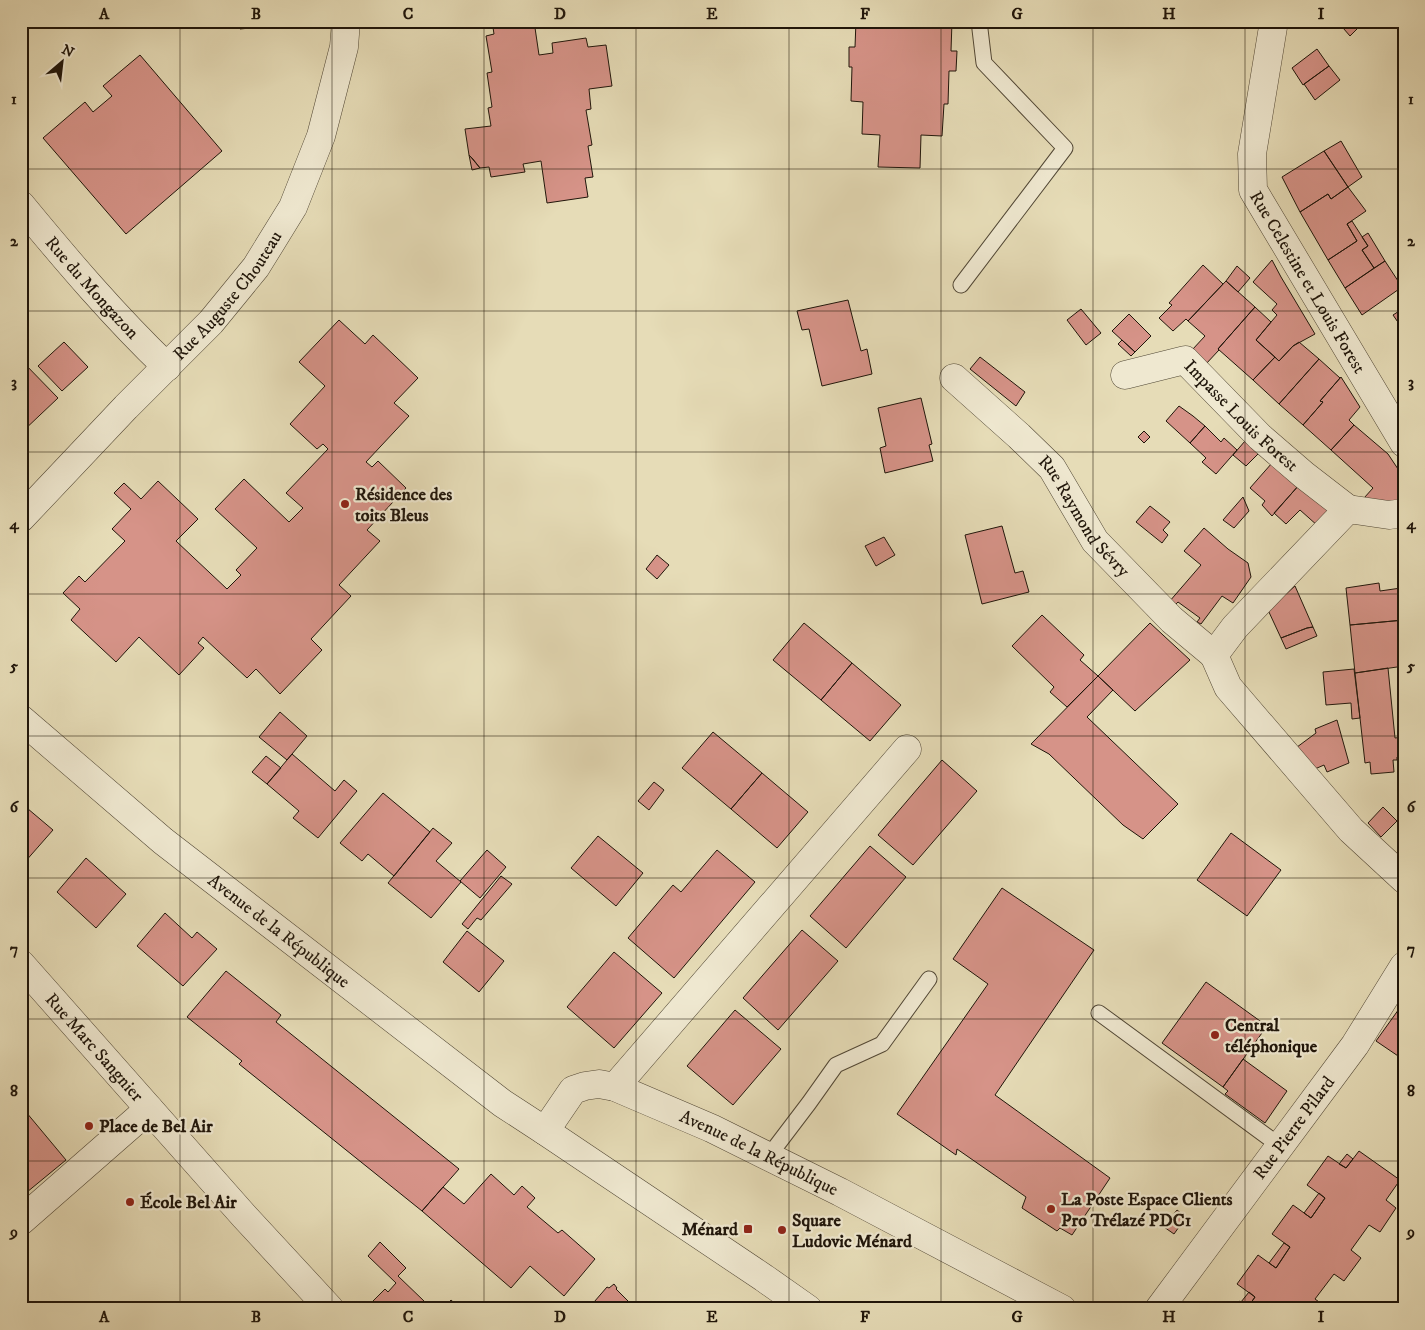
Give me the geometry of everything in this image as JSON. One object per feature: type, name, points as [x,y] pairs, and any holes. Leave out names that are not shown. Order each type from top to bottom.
[{"type":"street","name":"Rue Auguste Chouteau","points":[[21,518],[126,407],[211,322],[256,267],[294,207],[321,136],[344,47],[346,21]]},
{"type":"street","name":"Rue Celestine et Louis Forest","points":[[1274,21],[1252,154],[1253,190],[1404,443]]},
{"type":"street","name":"Rue du Mongazon","points":[[21,206],[85,282],[167,367]]},
{"type":"street","name":"Impasse Louis Forest","points":[[1124,375],[1185,360],[1260,437],[1304,475],[1348,509]]},
{"type":"street","name":"Rue Raymond Sévry","points":[[954,378],[1052,468],[1095,541],[1172,620],[1214,655],[1228,687],[1351,830],[1404,879]]},
{"type":"street","points":[[1214,655],[1235,627],[1348,509],[1390,516],[1404,513]]},
{"type":"street","name":"Avenue de la République","points":[[21,719],[164,841],[502,1104],[545,1130],[808,1309]]},
{"type":"street","points":[[615,1087],[907,749]]},
{"type":"street","name":"Rue Marc Sangnier","points":[[21,964],[237,1209],[330,1309]]},
{"type":"street","name":"Rue Pierre Pilard","points":[[1159,1309],[1355,1045],[1404,966]]},
{"type":"street","name":"Avenue de la République","points":[[545,1130],[573,1090],[598,1084],[615,1087],[711,1128],[1062,1309]]},
{"type":"street","points":[[21,1221],[149,1109]]},
{"type":"lane","points":[[960,285],[1065,148],[984,63],[979,21]]},
{"type":"lane","points":[[768,1157],[836,1065],[882,1044],[929,979]]},
{"type":"lane","points":[[1099,1013],[1280,1146]]},
{"type":"building","points":[[239,21],[259,21],[260,27],[240,29]]},
{"type":"building","points":[[492,21],[534,21],[539,55],[553,53],[552,43],[586,38],[588,47],[606,45],[612,86],[589,89],[591,109],[586,110],[592,145],[588,146],[593,177],[585,178],[588,197],[547,203],[541,161],[523,164],[525,172],[491,177],[489,167],[480,168],[469,155],[465,129],[491,126],[488,108],[492,107],[487,73],[492,72],[486,36],[494,34]]},
{"type":"building","points":[[856,21],[952,21],[951,51],[957,51],[956,71],[949,71],[948,104],[944,104],[942,136],[921,135],[920,168],[878,167],[880,135],[862,134],[863,102],[851,101],[852,67],[849,67],[849,47],[855,47]]},
{"type":"building","points":[[1337,21],[1365,21],[1350,36]]},
{"type":"building","points":[[1317,49],[1329,66],[1303,85],[1292,68]]},
{"type":"building","points":[[140,55],[222,151],[126,234],[43,138],[85,102],[93,112],[112,96],[103,86]]},
{"type":"building","points":[[1329,66],[1340,80],[1315,100],[1304,84]]},
{"type":"building","points":[[1341,141],[1362,177],[1348,187],[1324,151]]},
{"type":"building","points":[[1324,151],[1348,187],[1331,199],[1328,194],[1300,212],[1282,177]]},
{"type":"building","points":[[469,155],[473,159],[480,168],[472,170]]},
{"type":"building","points":[[1348,187],[1366,211],[1347,224],[1357,241],[1328,260],[1300,212],[1328,194],[1331,199]]},
{"type":"building","points":[[1352,221],[1368,246],[1362,250],[1374,268],[1345,288],[1328,260],[1357,241],[1347,224]]},
{"type":"building","points":[[1368,233],[1385,261],[1374,268],[1362,250],[1368,246],[1362,237]]},
{"type":"building","points":[[1272,260],[1315,334],[1293,346],[1279,361],[1256,340],[1277,315],[1272,310],[1277,304],[1253,282]]},
{"type":"building","points":[[1385,261],[1402,287],[1362,315],[1345,288]]},
{"type":"building","points":[[1203,265],[1223,284],[1188,321],[1186,319],[1173,331],[1159,318],[1172,305],[1169,303]]},
{"type":"building","points":[[1237,266],[1250,278],[1238,292],[1226,281]]},
{"type":"building","points":[[1226,281],[1255,307],[1205,365],[1192,350],[1205,336],[1188,321]]},
{"type":"building","points":[[848,300],[861,351],[867,349],[872,374],[822,386],[809,329],[802,330],[797,311]]},
{"type":"building","points":[[1255,307],[1271,322],[1256,340],[1275,357],[1253,380],[1218,349]]},
{"type":"building","points":[[1404,308],[1404,331],[1393,315]]},
{"type":"building","points":[[1081,309],[1101,333],[1086,345],[1067,320]]},
{"type":"building","points":[[1129,314],[1151,336],[1135,352],[1112,331]]},
{"type":"building","name":"Résidence des toits Bleus","points":[[339,320],[365,344],[373,335],[418,378],[394,403],[409,416],[366,462],[372,467],[378,461],[406,488],[367,530],[380,541],[339,585],[351,596],[311,639],[322,650],[280,694],[256,669],[247,678],[203,637],[198,643],[204,648],[179,675],[139,637],[116,662],[71,620],[80,609],[63,593],[79,576],[85,582],[125,541],[112,529],[131,509],[114,493],[124,483],[141,499],[158,481],[198,519],[176,541],[227,589],[241,575],[236,570],[257,548],[215,509],[244,479],[289,522],[303,508],[286,493],[328,449],[323,444],[317,449],[290,424],[325,386],[299,362]]},
{"type":"building","points":[[1122,340],[1135,352],[1131,356],[1118,344]]},
{"type":"building","points":[[64,342],[88,367],[62,391],[38,366]]},
{"type":"building","points":[[1299,342],[1319,359],[1279,404],[1253,380],[1275,357],[1279,361]]},
{"type":"building","points":[[980,357],[1025,392],[1016,406],[970,369]]},
{"type":"building","points":[[1319,359],[1340,378],[1303,425],[1279,404]]},
{"type":"building","points":[[21,360],[58,398],[21,433]]},
{"type":"building","points":[[1341,377],[1360,407],[1349,420],[1354,425],[1331,450],[1303,425],[1323,402],[1320,401]]},
{"type":"building","points":[[921,398],[932,444],[929,445],[933,461],[885,473],[880,448],[886,446],[878,408]]},
{"type":"building","points":[[1179,406],[1205,426],[1190,443],[1166,421]]},
{"type":"building","points":[[1354,425],[1388,454],[1404,478],[1404,506],[1364,498],[1373,488],[1331,450]]},
{"type":"building","points":[[1205,426],[1221,442],[1224,438],[1237,450],[1216,474],[1202,462],[1206,458],[1190,443]]},
{"type":"building","points":[[1144,431],[1150,437],[1144,443],[1138,437]]},
{"type":"building","points":[[1245,441],[1259,453],[1246,466],[1233,455]]},
{"type":"building","points":[[1272,463],[1298,486],[1272,516],[1262,505],[1265,501],[1250,488]]},
{"type":"building","points":[[1301,483],[1331,513],[1318,526],[1300,510],[1286,524],[1274,513]]},
{"type":"building","points":[[1243,497],[1249,511],[1234,528],[1223,520]]},
{"type":"building","points":[[1150,506],[1170,522],[1163,530],[1168,535],[1162,543],[1136,522]]},
{"type":"building","points":[[1002,526],[1015,573],[1023,571],[1029,592],[982,604],[965,535]]},
{"type":"building","points":[[1204,528],[1248,563],[1251,577],[1233,603],[1222,596],[1201,624],[1197,622],[1200,618],[1178,602],[1173,607],[1169,602],[1201,565],[1184,551]]},
{"type":"building","points":[[884,537],[895,555],[876,566],[865,546]]},
{"type":"building","points":[[657,555],[669,565],[657,579],[646,569]]},
{"type":"building","points":[[1379,583],[1380,591],[1401,588],[1404,620],[1350,625],[1346,588]]},
{"type":"building","points":[[1295,586],[1313,627],[1281,638],[1268,610]]},
{"type":"building","points":[[1042,615],[1084,655],[1080,660],[1098,676],[1067,707],[1050,692],[1054,687],[1012,646]]},
{"type":"building","points":[[1404,620],[1404,666],[1355,673],[1350,625]]},
{"type":"building","points":[[804,623],[852,663],[821,700],[773,660]]},
{"type":"building","points":[[1150,623],[1190,660],[1135,711],[1098,676]]},
{"type":"building","points":[[1313,627],[1317,636],[1286,649],[1281,638]]},
{"type":"building","points":[[852,663],[901,705],[870,741],[821,700]]},
{"type":"building","points":[[1388,668],[1395,738],[1404,737],[1404,756],[1393,760],[1394,772],[1371,774],[1370,762],[1365,763],[1355,673]]},
{"type":"building","points":[[1354,669],[1360,718],[1352,719],[1351,703],[1326,705],[1323,672]]},
{"type":"building","points":[[1098,676],[1113,690],[1087,717],[1178,804],[1143,839],[1123,825],[1049,754],[1031,744]]},
{"type":"building","points":[[280,712],[307,736],[287,760],[259,737]]},
{"type":"building","points":[[1337,720],[1349,763],[1327,772],[1324,765],[1308,772],[1289,753],[1316,733],[1315,729]]},
{"type":"building","points":[[713,732],[762,773],[731,809],[682,768]]},
{"type":"building","points":[[292,754],[335,791],[344,780],[357,791],[318,838],[293,818],[299,811],[267,784]]},
{"type":"building","points":[[266,756],[281,768],[267,784],[252,772]]},
{"type":"building","points":[[942,760],[977,791],[913,865],[878,835]]},
{"type":"building","points":[[762,773],[808,812],[777,848],[731,809]]},
{"type":"building","points":[[654,782],[664,790],[649,810],[638,801]]},
{"type":"building","points":[[383,793],[430,832],[394,876],[368,854],[362,861],[340,843]]},
{"type":"building","points":[[21,803],[53,830],[24,863],[21,861]]},
{"type":"building","points":[[1383,807],[1397,821],[1381,837],[1368,823]]},
{"type":"building","points":[[433,828],[452,843],[436,861],[461,882],[431,918],[388,883]]},
{"type":"building","points":[[1231,833],[1281,870],[1247,916],[1197,880]]},
{"type":"building","points":[[598,836],[643,873],[616,906],[571,868]]},
{"type":"building","points":[[870,846],[906,877],[846,948],[810,916]]},
{"type":"building","points":[[487,850],[506,867],[480,898],[460,881]]},
{"type":"building","points":[[717,850],[755,882],[674,978],[628,938],[673,885],[681,892]]},
{"type":"building","points":[[86,858],[126,894],[96,928],[57,892]]},
{"type":"building","points":[[501,876],[512,884],[481,920],[477,918],[468,929],[462,924]]},
{"type":"building","points":[[1002,888],[1094,950],[995,1095],[1110,1178],[1072,1235],[1060,1228],[1057,1231],[1022,1208],[1026,1197],[957,1149],[956,1155],[897,1114],[988,984],[953,959]]},
{"type":"building","points":[[165,913],[192,938],[197,932],[217,949],[183,986],[137,946]]},
{"type":"building","points":[[802,930],[838,961],[778,1030],[743,998]]},
{"type":"building","points":[[467,931],[504,961],[479,992],[443,962]]},
{"type":"building","points":[[614,952],[662,993],[614,1048],[567,1007]]},
{"type":"building","points":[[226,971],[281,1015],[276,1022],[459,1169],[422,1211],[239,1064],[242,1061],[187,1017]]},
{"type":"building","name":"Central téléphonique","points":[[1206,982],[1267,1026],[1223,1087],[1162,1043]]},
{"type":"building","points":[[1404,1002],[1404,1060],[1376,1041]]},
{"type":"building","points":[[735,1010],[781,1049],[733,1105],[687,1066]]},
{"type":"building","points":[[1243,1059],[1287,1091],[1265,1123],[1225,1094],[1228,1091],[1223,1087]]},
{"type":"building","points":[[21,1106],[66,1160],[21,1197]]},
{"type":"building","points":[[1359,1151],[1400,1180],[1386,1200],[1396,1208],[1380,1232],[1369,1225],[1351,1250],[1361,1258],[1344,1281],[1334,1274],[1315,1299],[1326,1307],[1324,1309],[1234,1309],[1239,1301],[1248,1307],[1255,1297],[1237,1284],[1258,1255],[1276,1268],[1290,1247],[1272,1234],[1293,1205],[1311,1218],[1325,1198],[1307,1185],[1328,1156],[1346,1168]]},
{"type":"building","points":[[1347,1154],[1353,1159],[1346,1168],[1339,1164]]},
{"type":"building","points":[[491,1174],[514,1195],[522,1186],[535,1198],[527,1207],[558,1233],[562,1230],[595,1259],[564,1296],[530,1266],[511,1288],[422,1211],[443,1187],[464,1204]]},
{"type":"building","points":[[1319,1193],[1325,1198],[1311,1218],[1304,1213]]},
{"type":"building","points":[[1177,1210],[1186,1217],[1174,1234],[1164,1227]]},
{"type":"building","points":[[380,1242],[406,1268],[398,1276],[424,1301],[416,1309],[373,1309],[369,1305],[385,1289],[388,1292],[396,1283],[368,1256]]},
{"type":"building","points":[[1284,1243],[1290,1247],[1276,1268],[1269,1263]]},
{"type":"building","points":[[614,1284],[616,1289],[628,1301],[624,1305],[628,1309],[588,1309],[607,1287],[609,1288]]},
{"type":"building","points":[[1249,1292],[1255,1297],[1248,1307],[1241,1302]]},
{"type":"building","points":[[451,1300],[461,1309],[442,1309]]},
{"type":"place","name":"Résidence des toits Bleus","points":[[345,504]]},
{"type":"place","name":"Central téléphonique","points":[[1215,1035]]},
{"type":"place","name":"Place de Bel Air","points":[[89,1126]]},
{"type":"place","name":"École Bel Air","points":[[130,1202]]},
{"type":"place","name":"La Poste Espace Clients Pro Trélazé PDC1","points":[[1051,1209]]},
{"type":"place","name":"Ménard","points":[[748,1229]]},
{"type":"place","name":"Square Ludovic Ménard","points":[[782,1230]]}]
